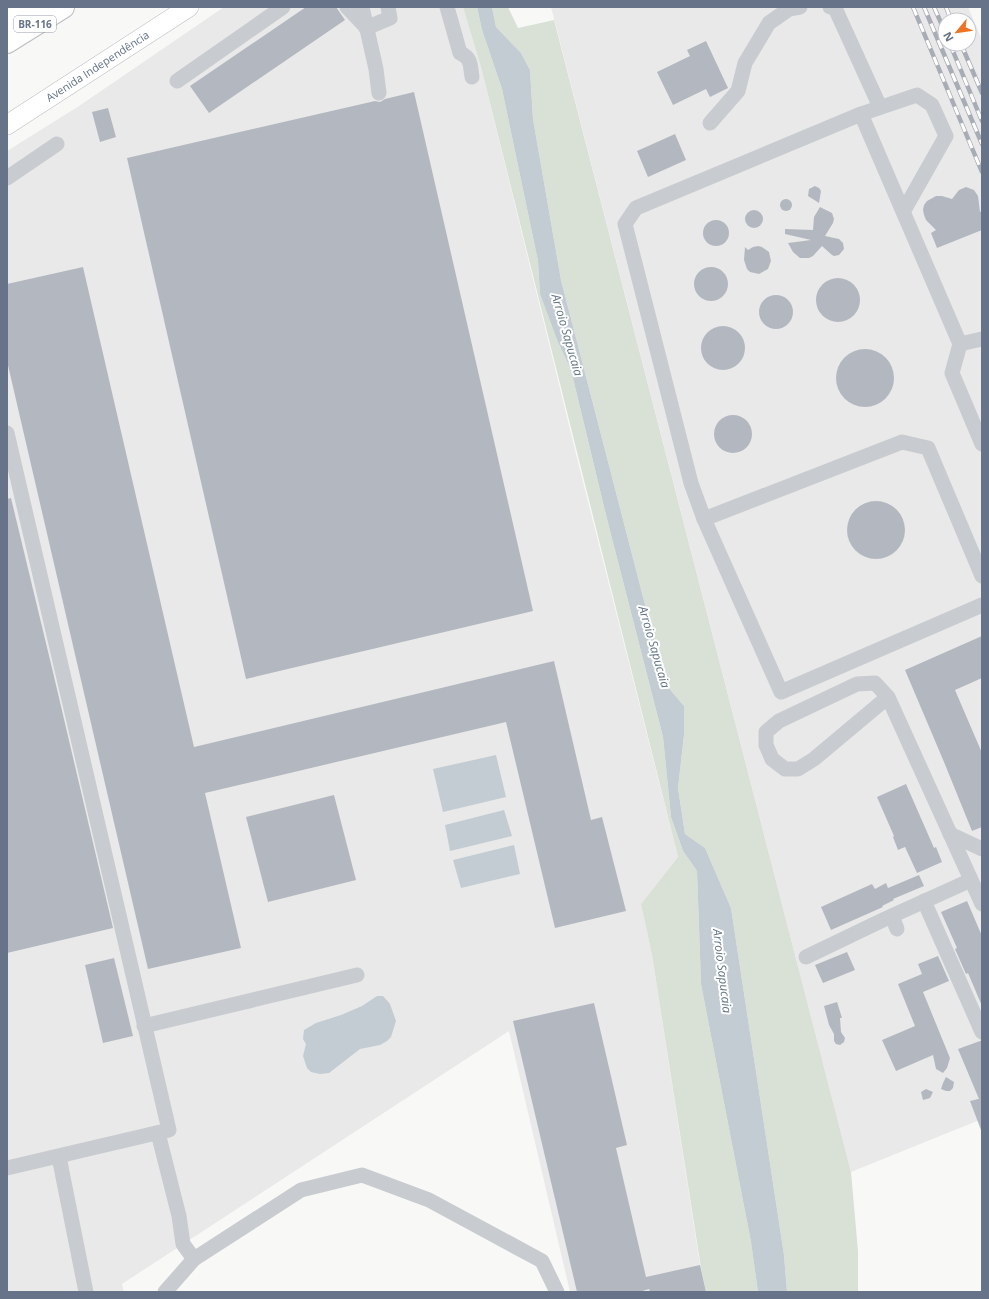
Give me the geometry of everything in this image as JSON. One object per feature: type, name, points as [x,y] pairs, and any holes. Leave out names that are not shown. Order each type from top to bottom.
[{"type":"highway","name":"BR-116","points":[[7,22],[31,7]]},
{"type":"highway","name":"BR-116","points":[[7,42],[63,7]]},
{"type":"main road","name":"Avenida Independência","points":[[7,125],[189,7]]},
{"type":"lane","points":[[177,81],[283,7]]},
{"type":"lane","points":[[347,7],[366,28]]},
{"type":"lane","points":[[354,7],[366,28]]},
{"type":"lane","points":[[362,7],[376,69],[379,93]]},
{"type":"lane","points":[[366,28],[390,18],[388,7]]},
{"type":"lane","points":[[447,7],[460,53],[469,58],[472,78]]},
{"type":"lane","points":[[710,123],[738,91],[745,63],[769,23],[789,9],[800,7]]},
{"type":"lane","points":[[830,7],[835,8],[880,107]]},
{"type":"lane","points":[[903,212],[946,136],[932,105],[916,95],[861,114],[636,208],[625,224],[691,483],[704,519],[781,692],[982,605]]},
{"type":"lane","points":[[861,114],[960,344],[952,373],[982,444]]},
{"type":"lane","points":[[7,178],[57,144]]},
{"type":"lane","points":[[960,344],[982,339]]},
{"type":"lane","points":[[7,433],[169,1130],[7,1168]]},
{"type":"lane","points":[[704,519],[902,442],[928,448],[982,576]]},
{"type":"lane","points":[[888,697],[814,759],[798,769],[785,769],[772,759],[766,745],[766,732],[779,721],[857,684],[875,683],[888,697],[982,904]]},
{"type":"lane","points":[[950,834],[982,849]]},
{"type":"lane","points":[[806,957],[894,923],[924,901],[971,880]]},
{"type":"lane","points":[[924,901],[982,1032]]},
{"type":"lane","points":[[144,1026],[357,975]]},
{"type":"lane","points":[[158,1133],[179,1216],[183,1244],[194,1259]]},
{"type":"lane","points":[[59,1157],[86,1292]]},
{"type":"lane","points":[[165,1292],[194,1259],[301,1190],[362,1175],[429,1200],[542,1261],[557,1292]]},
{"type":"shaded area","points":[[224,7],[463,7],[482,71],[578,462],[678,857],[641,904],[652,955],[700,1265],[706,1292],[570,1292],[509,1031],[122,1284],[124,1292],[7,1292],[7,151],[79,106]]},
{"type":"shaded area","points":[[463,7],[477,7],[482,30],[502,89],[538,261],[540,294],[557,340],[571,370],[607,519],[663,737],[671,817],[683,851],[697,871],[701,984],[751,1242],[758,1292],[706,1292],[652,955],[641,904],[678,857],[482,71]]},
{"type":"shaded area","points":[[492,7],[508,7],[518,28],[554,20],[851,1172],[858,1251],[858,1292],[787,1292],[784,1255],[731,908],[705,848],[685,834],[678,788],[684,735],[684,706],[667,686],[561,280],[533,119],[530,70],[521,53],[496,27]]},
{"type":"shaded area","points":[[551,7],[968,7],[970,12],[937,12],[937,52],[977,52],[977,28],[982,40],[982,1119],[851,1172]]},
{"type":"water","name":"Arroio Sapucaia","points":[[477,7],[492,7],[496,27],[521,53],[530,70],[533,119],[561,280],[667,686],[684,706],[684,735],[678,788],[685,834],[705,848],[731,908],[784,1255],[787,1292],[758,1292],[751,1242],[701,984],[697,871],[683,851],[671,817],[663,737],[607,519],[571,370],[557,340],[540,294],[538,261],[502,89],[482,30]]},
{"type":"water","points":[[496,755],[506,797],[443,812],[433,769]]},
{"type":"water","points":[[504,810],[512,836],[450,851],[445,825]]},
{"type":"water","points":[[514,845],[520,874],[461,888],[453,860]]},
{"type":"water","points":[[377,996],[383,996],[390,1004],[396,1021],[391,1037],[380,1045],[360,1049],[329,1073],[320,1074],[311,1072],[307,1068],[303,1056],[306,1044],[303,1039],[304,1030],[316,1023],[362,1006]]},
{"type":"building","points":[[306,7],[336,7],[345,20],[209,113],[190,86]]},
{"type":"building","points":[[706,41],[728,88],[710,97],[706,89],[673,105],[657,72],[690,56],[687,50]]},
{"type":"building","points":[[414,92],[533,611],[246,679],[127,158],[375,101],[380,102],[385,99]]},
{"type":"building","points":[[108,108],[116,137],[100,142],[92,112]]},
{"type":"building","points":[[675,134],[686,160],[648,177],[637,151]]},
{"type":"building","points":[[815,186],[821,191],[819,203],[808,196],[809,189]]},
{"type":"building","points":[[966,187],[974,190],[978,196],[980,212],[982,211],[982,230],[937,248],[931,233],[936,230],[926,220],[923,210],[924,205],[927,201],[936,196],[952,199],[959,190]]},
{"type":"building","points":[[788,199],[791,200],[791,210],[784,211],[781,210],[780,203],[781,200]]},
{"type":"building","points":[[820,207],[832,213],[834,219],[825,236],[839,239],[843,243],[844,249],[839,255],[834,256],[822,246],[813,256],[809,258],[800,258],[793,252],[788,243],[811,240],[785,234],[785,229],[813,230],[814,217]]},
{"type":"building","points":[[754,210],[760,213],[763,219],[760,225],[754,228],[748,225],[745,219],[748,213]]},
{"type":"building","points":[[716,220],[725,224],[729,233],[725,242],[716,246],[707,242],[703,233],[707,224]]},
{"type":"building","points":[[758,246],[769,252],[771,261],[768,269],[759,274],[750,272],[747,269],[744,260],[745,247],[748,250]]},
{"type":"building","points":[[83,267],[194,747],[554,661],[591,820],[602,817],[626,911],[555,928],[506,722],[205,793],[241,948],[148,969],[7,361],[7,284]]},
{"type":"building","points":[[708,267],[714,267],[718,268],[725,274],[728,284],[727,291],[721,298],[714,301],[708,301],[704,300],[697,294],[694,287],[694,281],[695,277],[701,270]]},
{"type":"building","points":[[834,278],[842,278],[847,279],[854,284],[859,291],[859,309],[854,316],[847,321],[834,322],[826,319],[819,312],[816,304],[816,296],[819,288],[826,281]]},
{"type":"building","points":[[773,295],[779,295],[788,300],[792,306],[792,318],[788,324],[779,329],[773,329],[764,324],[759,315],[759,309],[764,300]]},
{"type":"building","points":[[727,326],[739,332],[744,340],[744,356],[739,364],[731,369],[719,370],[707,364],[702,356],[701,344],[707,332],[715,327]]},
{"type":"building","points":[[865,349],[876,351],[889,362],[892,367],[894,378],[892,389],[881,402],[876,405],[865,407],[854,405],[841,394],[838,389],[836,378],[838,367],[849,354],[854,351]]},
{"type":"building","points":[[729,415],[737,415],[747,420],[751,427],[751,441],[747,448],[737,453],[729,453],[719,448],[717,445],[714,438],[714,430],[719,420],[722,418]]},
{"type":"building","points":[[11,498],[113,928],[7,953],[7,499]]},
{"type":"building","points":[[876,501],[887,503],[900,514],[903,519],[905,530],[903,541],[892,554],[887,557],[876,559],[865,557],[852,546],[849,541],[847,530],[849,519],[860,506],[865,503]]},
{"type":"building","points":[[982,636],[982,678],[955,690],[982,753],[982,827],[972,831],[905,670]]},
{"type":"building","points":[[906,784],[934,848],[936,847],[942,862],[917,873],[905,847],[898,850],[893,837],[894,836],[877,797]]},
{"type":"building","points":[[334,795],[356,880],[268,902],[246,817]]},
{"type":"building","points":[[919,875],[924,886],[893,899],[894,900],[882,906],[883,907],[831,930],[821,907],[872,884],[875,889],[886,883],[888,888]]},
{"type":"building","points":[[967,901],[982,936],[982,1006],[968,973],[966,974],[955,949],[957,948],[941,912]]},
{"type":"building","points":[[847,952],[855,970],[823,983],[815,965]]},
{"type":"building","points":[[938,956],[949,981],[923,992],[950,1058],[947,1068],[943,1073],[936,1069],[933,1055],[896,1071],[882,1040],[915,1026],[898,984],[922,974],[918,964]]},
{"type":"building","points":[[114,958],[133,1036],[103,1043],[85,965]]},
{"type":"building","points":[[837,1002],[842,1018],[840,1018],[841,1032],[845,1038],[844,1042],[840,1045],[836,1044],[834,1041],[834,1034],[829,1025],[824,1006]]},
{"type":"building","points":[[594,1003],[627,1145],[616,1148],[646,1277],[700,1265],[706,1292],[650,1292],[649,1289],[639,1292],[577,1292],[513,1021]]},
{"type":"building","points":[[982,1041],[981,1130],[970,1101],[979,1099],[958,1049]]},
{"type":"building","points":[[946,1077],[954,1082],[953,1088],[950,1091],[941,1089]]},
{"type":"building","points":[[926,1089],[933,1092],[930,1098],[923,1100],[921,1092]]},
{"type":"railway","points":[[913,7],[982,172]]},
{"type":"railway","points":[[924,7],[982,144]]},
{"type":"railway","points":[[934,7],[937,14]]},
{"type":"railway","points":[[946,7],[948,12]]},
{"type":"railway","points":[[953,52],[982,121]]},
{"type":"railway","points":[[964,52],[982,93]]}]
